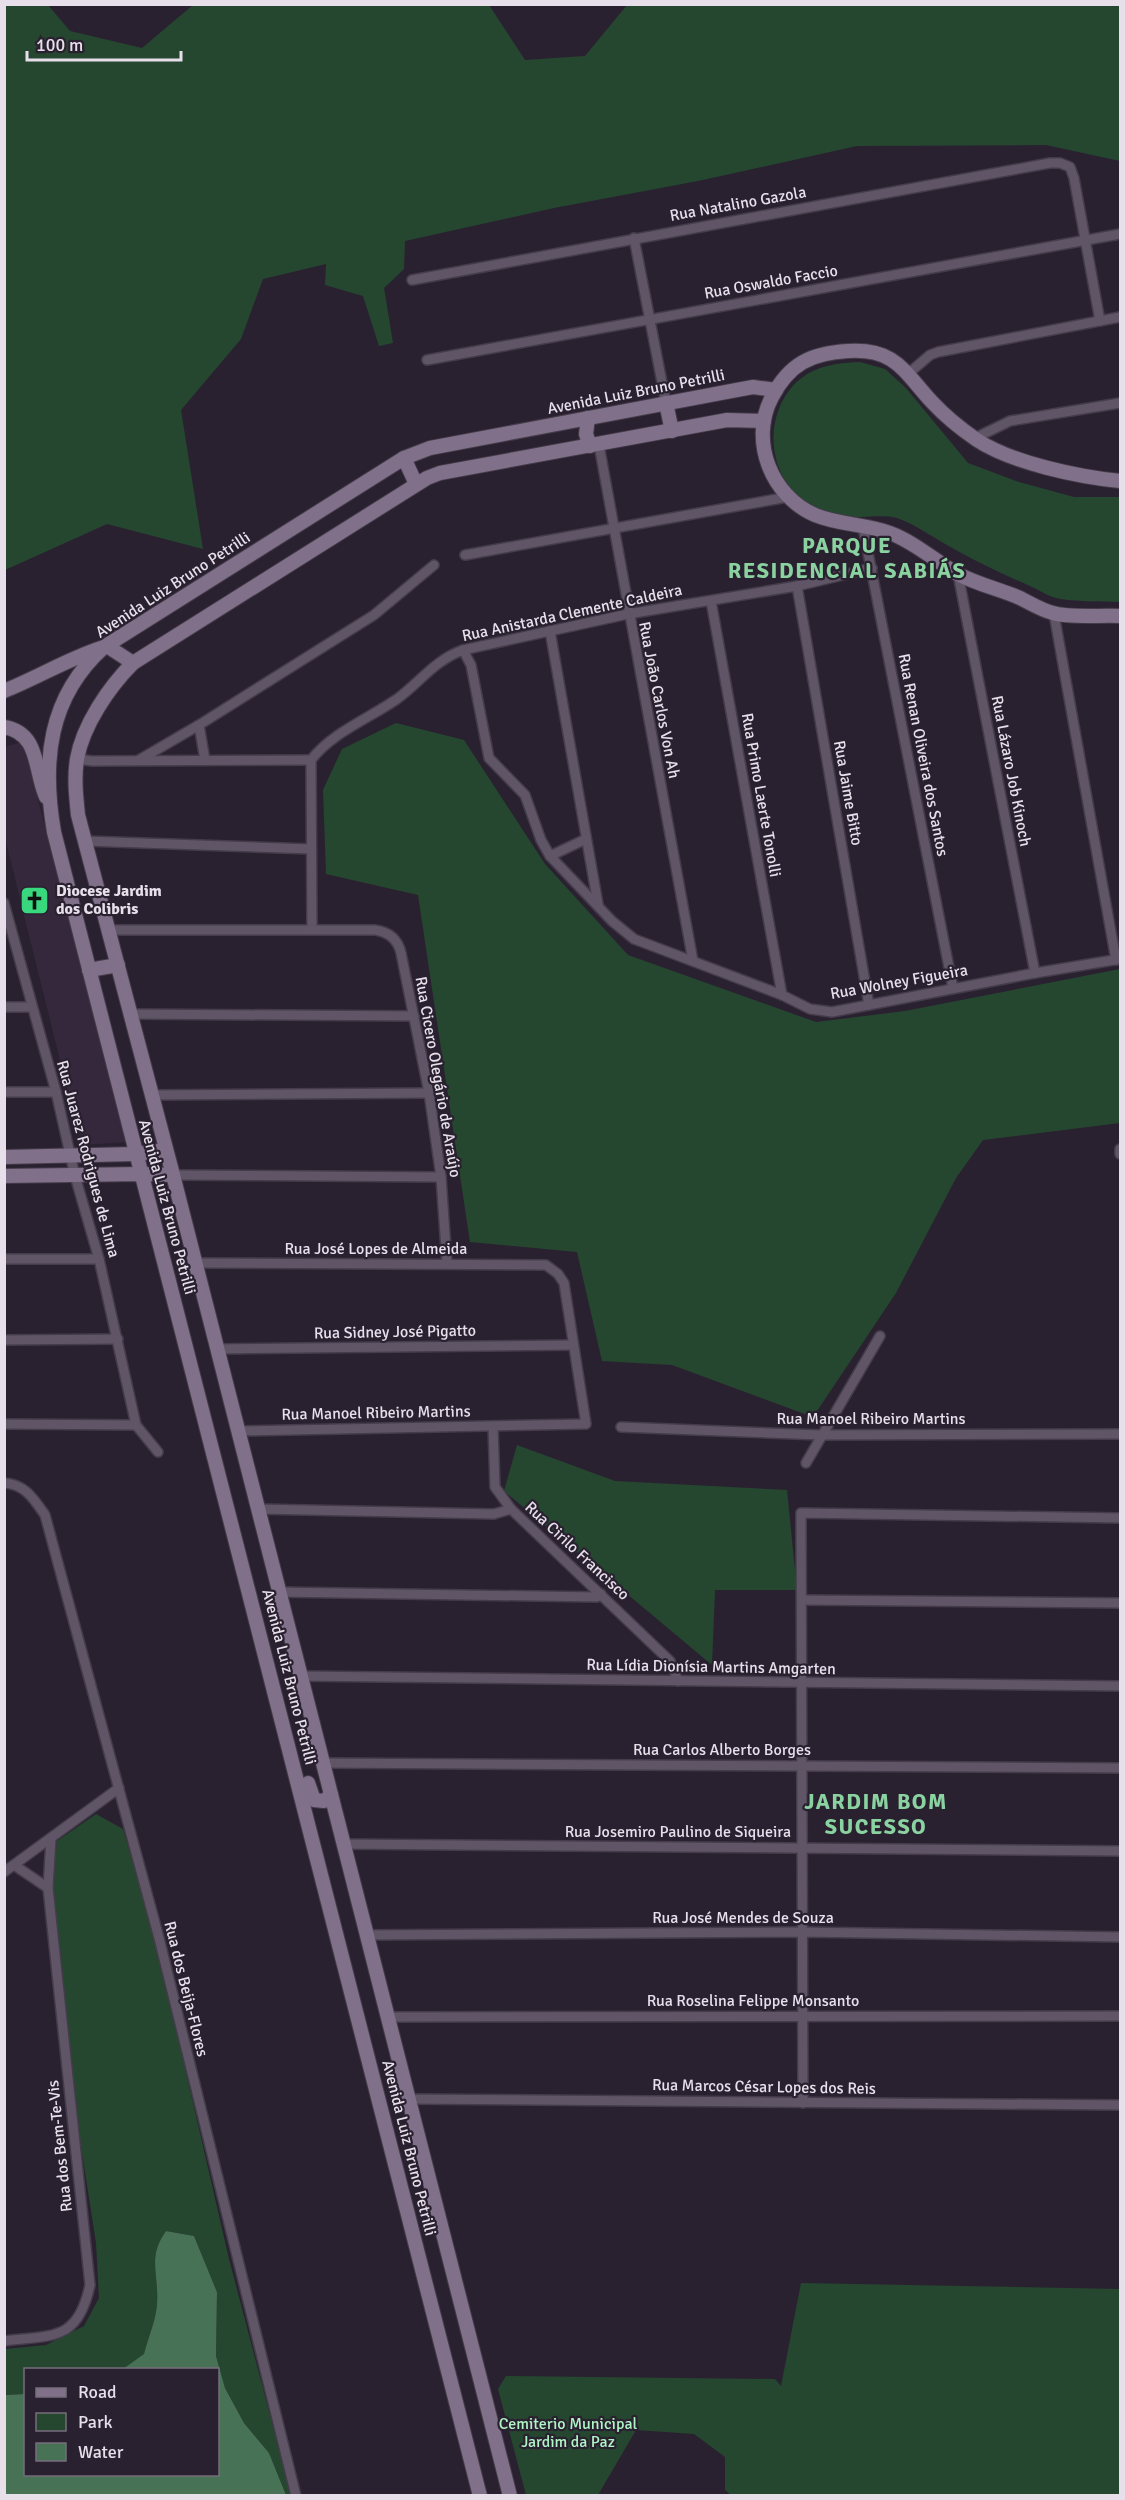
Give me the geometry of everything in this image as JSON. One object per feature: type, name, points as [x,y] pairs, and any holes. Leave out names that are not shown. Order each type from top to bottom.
[{"type":"main road","points":[[1120,481],[1083,476],[1044,466],[1003,452],[975,438],[943,413],[897,362],[875,353],[850,350],[806,358],[789,371],[776,390],[768,404],[764,421],[763,449],[773,476],[789,497],[814,515],[890,533],[958,574],[1019,597],[1054,614],[1120,616]]},
{"type":"main road","name":"Avenida Luiz Bruno Petrilli","points":[[480,2496],[89,970],[50,806],[50,746],[56,720],[66,696],[80,673],[106,646],[404,458],[430,448],[753,387],[776,390]]},
{"type":"main road","points":[[666,403],[672,431]]},
{"type":"main road","points":[[588,418],[586,434],[595,446]]},
{"type":"main road","name":"Avenida Luiz Bruno Petrilli","points":[[510,2496],[173,1175],[85,841],[75,789],[77,759],[83,740],[104,697],[133,663],[416,484],[440,473],[727,420],[764,421]]},
{"type":"main road","points":[[404,458],[416,484]]},
{"type":"main road","points":[[4,691],[40,676],[83,653],[106,646],[133,663]]},
{"type":"main road","points":[[4,727],[21,732],[31,743],[42,787],[50,806]]},
{"type":"main road","points":[[89,970],[118,965]]},
{"type":"main road","points":[[4,1157],[136,1154],[166,1150]]},
{"type":"main road","points":[[4,1176],[173,1175]]},
{"type":"main road","points":[[284,1724],[296,1736],[312,1798],[324,1801],[331,1795]]},
{"type":"main road","points":[[310,1826],[316,1807],[329,1810],[336,1818]]},
{"type":"street","name":"Rua Natalino Gazola","points":[[412,280],[1050,163],[1060,163],[1070,167],[1086,239]]},
{"type":"street","name":"Rua Oswaldo Faccio","points":[[427,360],[1120,234]]},
{"type":"street","points":[[634,238],[666,403]]},
{"type":"street","points":[[1086,239],[1100,321]]},
{"type":"street","points":[[909,373],[930,355],[938,352],[1120,317]]},
{"type":"street","points":[[975,438],[1010,421],[1120,402]]},
{"type":"street","name":"Rua João Carlos Von Ah","points":[[595,446],[613,530],[693,961]]},
{"type":"street","points":[[465,555],[789,497]]},
{"type":"street","name":"Rua Renan Oliveira dos Santos","points":[[863,527],[953,988]]},
{"type":"street","points":[[138,761],[374,615],[434,565]]},
{"type":"street","name":"Rua Anistarda Clemente Caldeira","points":[[311,760],[324,744],[398,698],[447,656],[463,650],[628,614],[797,586],[872,568]]},
{"type":"street","name":"Rua Lázaro Job Kinoch","points":[[958,574],[1035,973]]},
{"type":"street","name":"Rua Jaime Bitto","points":[[797,586],[869,1005]]},
{"type":"street","name":"Rua Primo Laerte Tonolli","points":[[711,601],[782,995]]},
{"type":"street","points":[[1054,614],[1118,959]]},
{"type":"street","points":[[550,632],[598,906]]},
{"type":"street","name":"Rua Wolney Figueira","points":[[463,650],[471,665],[489,758],[525,795],[541,840],[550,856],[625,934],[782,995],[810,1009],[832,1012],[1118,959]]},
{"type":"street","points":[[199,725],[205,760]]},
{"type":"street","points":[[77,759],[92,761],[311,760],[312,930],[108,930]]},
{"type":"street","points":[[550,856],[586,839]]},
{"type":"street","points":[[85,841],[311,849]]},
{"type":"street","name":"Rua Juarez Rodrigues de Lima","points":[[4,903],[7,922],[56,1092],[75,1176],[99,1259],[136,1425]]},
{"type":"street","name":"Rua Cicero Olegário de Araújo","points":[[312,930],[375,930],[391,936],[400,948],[429,1093],[441,1177],[447,1264]]},
{"type":"street","points":[[4,1007],[32,1007]]},
{"type":"street","points":[[130,1014],[414,1016]]},
{"type":"street","points":[[4,1092],[56,1092]]},
{"type":"street","points":[[152,1095],[429,1093]]},
{"type":"street","points":[[173,1175],[441,1177]]},
{"type":"street","points":[[4,1258],[99,1259]]},
{"type":"street","name":"Rua José Lopes de Almeida","points":[[195,1263],[546,1265],[554,1270],[564,1283],[573,1345]]},
{"type":"street","points":[[806,1463],[880,1336]]},
{"type":"street","points":[[4,1340],[118,1339]]},
{"type":"street","name":"Rua Sidney José Pigatto","points":[[217,1349],[573,1345]]},
{"type":"street","name":"Rua Manoel Ribeiro Martins","points":[[238,1431],[586,1424],[573,1345]]},
{"type":"street","points":[[4,1424],[136,1425],[158,1452]]},
{"type":"street","name":"Rua Cirilo Francisco","points":[[493,1426],[495,1487],[511,1509],[670,1661],[678,1681]]},
{"type":"street","name":"Rua Manoel Ribeiro Martins","points":[[621,1427],[821,1435],[1120,1434]]},
{"type":"street","name":"Rua dos Beija-Flores","points":[[4,1484],[16,1484],[31,1495],[45,1515],[159,1938],[297,2496]]},
{"type":"street","points":[[258,1509],[494,1514],[511,1509]]},
{"type":"street","points":[[803,2103],[801,1513],[1120,1518]]},
{"type":"street","points":[[279,1592],[597,1597],[601,1594]]},
{"type":"street","points":[[802,1600],[1120,1603]]},
{"type":"street","name":"Rua Lídia Dionísia Martins Amgarten","points":[[300,1676],[1120,1686]]},
{"type":"street","name":"Rua Carlos Alberto Borges","points":[[323,1763],[1120,1768]]},
{"type":"street","points":[[4,1872],[118,1788]]},
{"type":"street","name":"Rua dos Bem-Te-Vis","points":[[4,2341],[60,2335],[81,2314],[90,2285],[48,1888],[51,1839]]},
{"type":"street","name":"Rua Josemiro Paulino de Siqueira","points":[[343,1844],[1120,1851]]},
{"type":"street","points":[[14,1865],[48,1888]]},
{"type":"street","name":"Rua José Mendes de Souza","points":[[366,1935],[802,1932],[1120,1937]]},
{"type":"street","name":"Rua Roselina Felippe Monsanto","points":[[387,2017],[1120,2016]]},
{"type":"street","name":"Rua Marcos César Lopes dos Reis","points":[[407,2099],[1120,2105]]},
{"type":"shaded area","points":[[23,742],[126,1142],[81,1145],[5,838],[4,747]]},
{"type":"green space","points":[[5,4],[48,5],[70,31],[142,48],[193,5],[489,5],[525,60],[585,56],[627,5],[1120,5],[1120,161],[1046,145],[857,146],[405,241],[404,269],[384,288],[393,343],[379,346],[363,296],[325,285],[326,264],[263,279],[241,339],[181,410],[203,549],[107,524],[5,570]]},
{"type":"green space","points":[[860,362],[885,369],[906,388],[968,463],[1019,482],[1074,497],[1120,497],[1120,602],[1076,601],[1054,597],[973,559],[897,518],[829,514],[812,507],[798,496],[787,483],[779,468],[775,451],[776,417],[783,400],[798,381],[816,370],[837,364]]},
{"type":"green space","points":[[396,723],[464,740],[545,864],[628,955],[816,1022],[905,1011],[1120,969],[1120,1123],[983,1140],[956,1178],[896,1293],[813,1417],[672,1365],[602,1361],[577,1252],[470,1242],[418,895],[326,874],[323,790],[342,749]]},
{"type":"green space","points":[[517,1445],[615,1481],[787,1490],[797,1590],[715,1590],[712,1665],[504,1491]]},
{"type":"green space","points":[[96,1814],[123,1829],[155,1938],[229,2259],[291,2495],[286,2495],[269,2453],[244,2423],[225,2388],[216,2356],[217,2292],[194,2236],[166,2231],[160,2240],[155,2258],[156,2310],[144,2355],[124,2368],[24,2368],[24,2394],[5,2395],[5,2349],[46,2345],[84,2326],[99,2298],[96,2243],[81,2146],[52,1885],[57,1841]]},
{"type":"green space","name":"Cemiterio Municipal Jardim da Paz","points":[[801,2283],[1120,2289],[1120,2495],[731,2495],[725,2490],[725,2457],[694,2434],[636,2430],[598,2495],[526,2495],[498,2389],[506,2376],[775,2379],[781,2386]]},
{"type":"water","points":[[166,2231],[194,2236],[217,2292],[216,2356],[225,2388],[244,2423],[269,2453],[286,2495],[5,2495],[5,2395],[24,2394],[24,2476],[219,2476],[219,2368],[124,2368],[144,2354],[154,2323],[157,2293],[155,2258],[160,2240]]},
{"type":"place","name":"Diocese Jardim dos Colibris","points":[[35,900]]},
{"type":"district","name":"PARQUE RESIDENCIAL SABIÁS","points":[[847,558]]},
{"type":"district","name":"JARDIM BOM SUCESSO","points":[[876,1814]]}]
